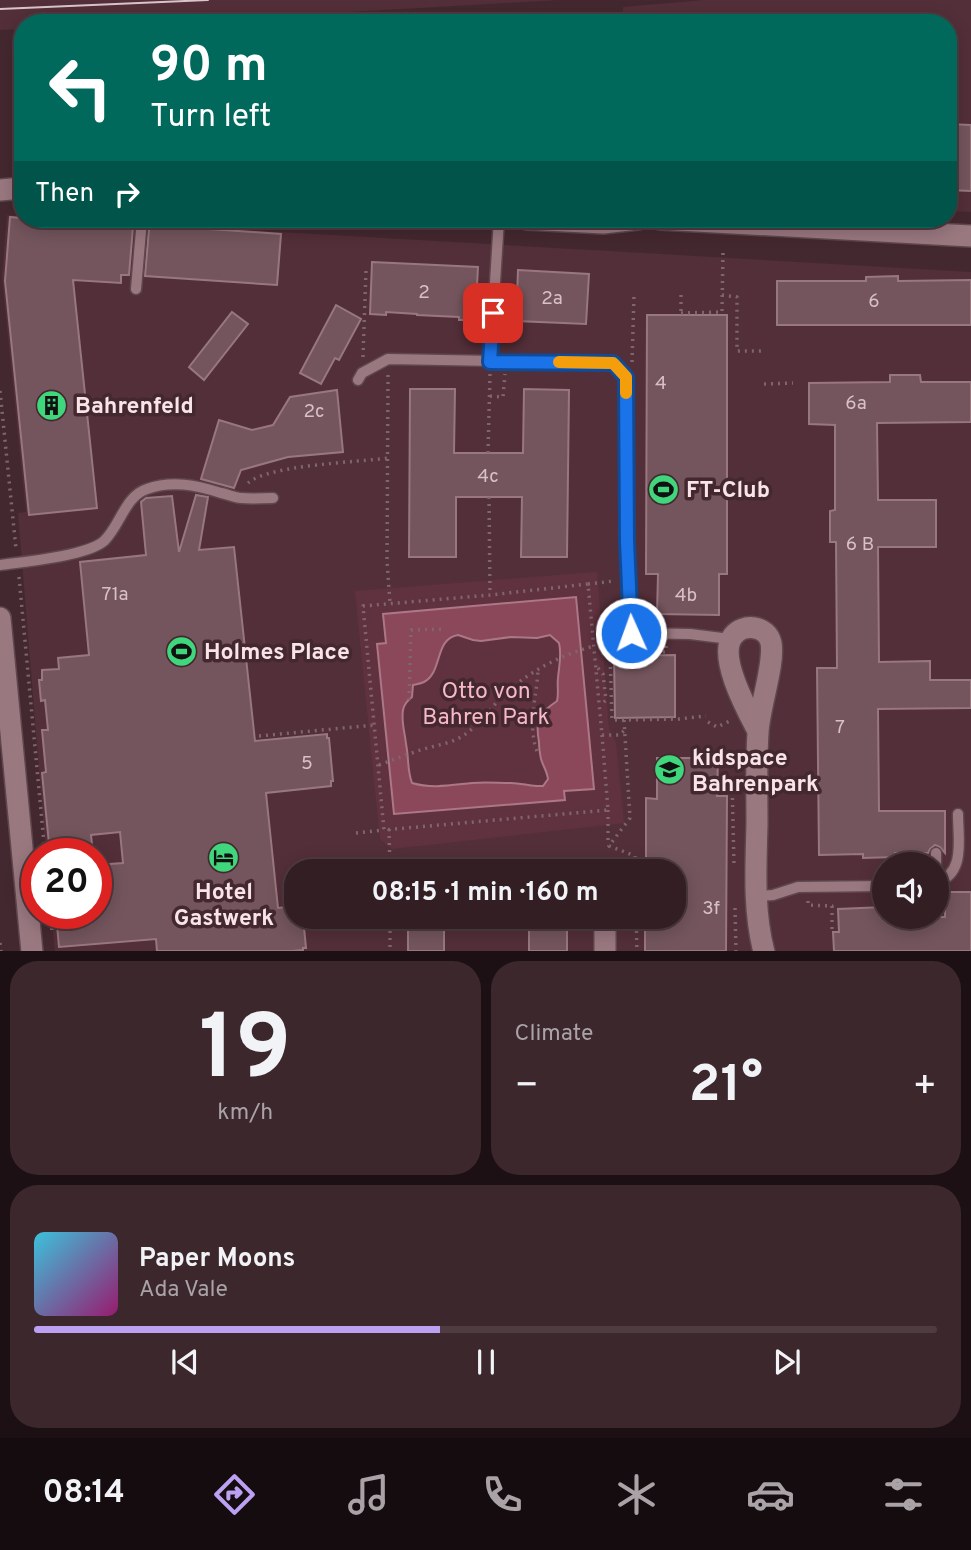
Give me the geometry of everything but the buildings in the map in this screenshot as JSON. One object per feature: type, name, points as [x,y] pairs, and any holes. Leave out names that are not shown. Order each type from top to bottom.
[{"type":"street","points":[[825,228],[971,236]]},
{"type":"street","points":[[0,618],[32,951]]},
{"type":"street","points":[[758,732],[739,693],[729,654],[730,639],[742,629],[757,628],[768,636],[771,643],[758,732],[756,896],[764,951]]},
{"type":"street","points":[[605,929],[605,951]]},
{"type":"lane","points":[[136,289],[141,228]]},
{"type":"lane","points":[[490,362],[498,228]]},
{"type":"lane","points":[[360,377],[388,359],[613,363],[626,377],[631,633],[690,634],[730,639]]},
{"type":"lane","points":[[0,565],[92,548],[103,542],[131,501],[147,489],[183,484],[241,498],[273,498]]},
{"type":"lane","points":[[949,877],[958,862],[958,814]]},
{"type":"lane","points":[[756,896],[773,895],[798,887],[872,886]]},
{"type":"path","points":[[681,295],[681,314],[722,312],[723,251]]},
{"type":"path","points":[[360,377],[366,270]]},
{"type":"path","points":[[626,377],[633,358],[634,295]]},
{"type":"path","points":[[722,295],[737,297],[737,351],[764,351]]},
{"type":"path","points":[[388,359],[387,561],[390,603]]},
{"type":"path","points":[[490,396],[503,397],[506,362]]},
{"type":"path","points":[[488,453],[490,383]]},
{"type":"path","points":[[764,384],[793,383]]},
{"type":"path","points":[[0,391],[44,838]]},
{"type":"path","points":[[241,498],[249,480],[264,474],[285,469],[389,458]]},
{"type":"path","points":[[489,497],[490,594]]},
{"type":"path","points":[[389,859],[363,606],[629,580]]},
{"type":"path","points":[[588,584],[608,810],[608,846]]},
{"type":"path","points":[[409,700],[411,630],[446,629]]},
{"type":"path","points":[[379,765],[462,736],[529,674],[553,661],[594,646]]},
{"type":"path","points":[[666,648],[666,652],[610,653],[612,720],[706,716]]},
{"type":"path","points":[[596,667],[603,674],[605,686],[606,700],[600,707]]},
{"type":"path","points":[[537,751],[533,732],[538,670]]},
{"type":"path","points":[[605,686],[611,686]]},
{"type":"path","points":[[608,846],[630,818],[624,720]]},
{"type":"path","points":[[259,736],[375,725]]},
{"type":"path","points":[[602,735],[619,736],[625,730]]},
{"type":"path","points":[[722,779],[732,780],[734,876]]},
{"type":"path","points":[[356,833],[608,810]]},
{"type":"path","points":[[608,846],[635,856],[635,859]]},
{"type":"path","points":[[735,901],[736,951]]},
{"type":"path","points":[[808,905],[832,905],[832,932]]},
{"type":"path","points":[[390,929],[390,951]]},
{"type":"path","points":[[636,929],[637,951]]},
{"type":"path","points":[[0,943],[1,951]]},
{"type":"shaded area","points":[[0,0],[558,0],[316,14],[14,14],[14,29],[0,30]]},
{"type":"shaded area","points":[[704,0],[971,0],[971,212],[957,211],[957,14],[623,14],[623,7]]},
{"type":"shaded area","points":[[7,215],[14,215],[14,228],[212,228],[971,272],[971,951],[55,951],[53,929],[112,929],[112,838],[45,838],[18,513],[26,512],[2,277]]},
{"type":"shaded area","points":[[576,597],[594,789],[564,791],[565,800],[394,814],[377,644],[386,643],[383,614]],"holes":[[[458,635],[473,640],[537,638],[550,635],[559,643],[557,701],[542,714],[538,722],[541,757],[548,779],[543,786],[515,783],[434,786],[412,783],[403,708],[412,697],[413,685],[430,677],[445,643],[450,638]]]},
{"type":"green space","name":"Otto von Bahren Park","points":[[597,572],[609,729],[616,743],[624,823],[392,849],[380,839],[355,591]]},
{"type":"tram line","points":[[0,9],[208,0]]},
{"type":"slow traffic","points":[[559,362],[613,363],[626,377],[626,393]]},
{"type":"place","name":"Bahrenfeld","points":[[52,405]]},
{"type":"place","name":"FT-Club","points":[[663,489]]},
{"type":"place","name":"Holmes Place","points":[[181,651]]},
{"type":"place","name":"kidspace Bahrenpark","points":[[669,770]]},
{"type":"place","name":"Hotel Gastwerk","points":[[224,857]]},
{"type":"route","points":[[493,313],[490,362],[613,363],[626,377],[627,541],[631,633]]}]
